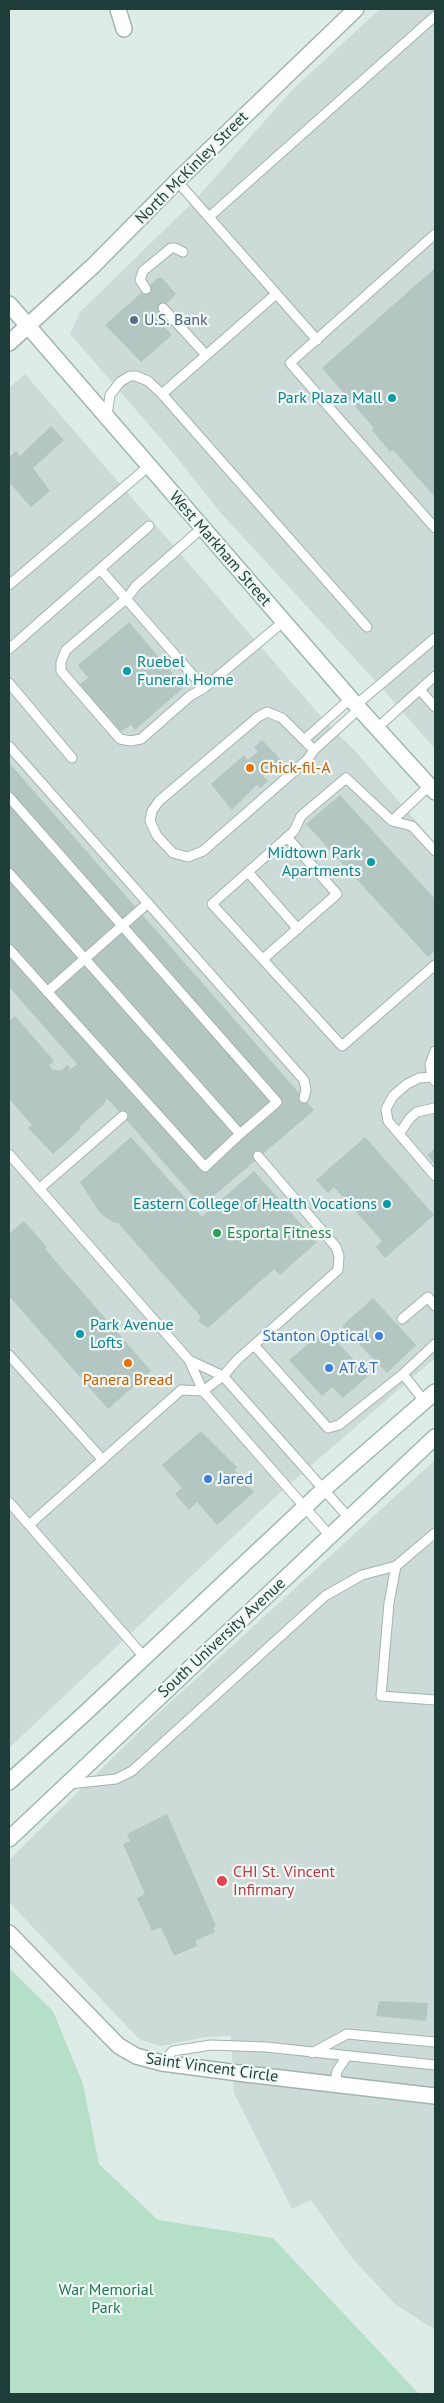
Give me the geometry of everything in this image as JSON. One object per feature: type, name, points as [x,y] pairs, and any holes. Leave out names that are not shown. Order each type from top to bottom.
[{"type":"main road","points":[[118,9],[124,29]]},
{"type":"main road","name":"North McKinley Street","points":[[9,344],[115,244],[177,181],[356,9]]},
{"type":"main road","name":"West Markham Street","points":[[9,304],[283,622],[432,788]]},
{"type":"main road","points":[[9,1782],[145,1658],[324,1489],[430,1396]]},
{"type":"main road","name":"South University Avenue","points":[[9,1839],[435,1437]]},
{"type":"main road","name":"Saint Vincent Circle","points":[[9,1933],[119,2046],[136,2056],[162,2063],[435,2096]]},
{"type":"lane","points":[[209,217],[435,16]]},
{"type":"lane","points":[[177,181],[317,340]]},
{"type":"lane","points":[[435,234],[290,363],[435,528]]},
{"type":"lane","points":[[146,289],[140,280],[144,271],[171,248],[183,252]]},
{"type":"lane","points":[[162,394],[276,294]]},
{"type":"lane","points":[[163,308],[206,355]]},
{"type":"lane","points":[[108,420],[106,410],[110,394],[125,378],[136,376],[142,378],[162,394],[367,627]]},
{"type":"lane","points":[[9,585],[149,466]]},
{"type":"lane","points":[[9,649],[149,526]]},
{"type":"lane","points":[[202,528],[136,586],[127,598],[66,650],[61,662],[61,671],[120,739],[141,739],[190,696],[204,688],[283,622]]},
{"type":"lane","points":[[100,569],[204,688]]},
{"type":"lane","points":[[305,739],[355,704],[435,638]]},
{"type":"lane","points":[[377,728],[435,676]]},
{"type":"lane","points":[[9,683],[72,758]]},
{"type":"lane","points":[[420,690],[435,706]]},
{"type":"lane","points":[[314,750],[282,718],[274,713],[266,712],[159,801],[152,811],[150,821],[157,836],[173,853],[188,857],[203,851],[307,760],[355,704]]},
{"type":"lane","points":[[9,746],[304,1080],[306,1090],[304,1098]]},
{"type":"lane","points":[[435,851],[412,826],[392,821],[346,778],[301,816],[294,831],[212,904],[342,1046],[435,965]]},
{"type":"lane","points":[[392,821],[432,788]]},
{"type":"lane","points":[[9,797],[277,1102],[205,1167],[9,949]]},
{"type":"lane","points":[[263,960],[337,894],[287,837]]},
{"type":"lane","points":[[248,872],[298,929]]},
{"type":"lane","points":[[9,873],[240,1134]]},
{"type":"lane","points":[[47,992],[148,903]]},
{"type":"lane","points":[[435,1051],[430,1064],[434,1079],[413,1081],[392,1096],[386,1109],[388,1121],[435,1176]]},
{"type":"lane","points":[[399,1134],[410,1118],[417,1112],[435,1108]]},
{"type":"lane","points":[[39,1189],[123,1116]]},
{"type":"lane","points":[[9,1154],[189,1360],[203,1391],[330,1536]]},
{"type":"lane","points":[[29,1525],[181,1390],[203,1391],[223,1376],[254,1345],[338,1270],[339,1256],[336,1246],[258,1156]]},
{"type":"lane","points":[[402,1319],[428,1297],[435,1306]]},
{"type":"lane","points":[[254,1345],[328,1428],[339,1425],[403,1374],[435,1344]]},
{"type":"lane","points":[[9,1355],[102,1459]]},
{"type":"lane","points":[[189,1360],[223,1376],[349,1518]]},
{"type":"lane","points":[[403,1374],[430,1396]]},
{"type":"lane","points":[[9,1504],[145,1658]]},
{"type":"lane","points":[[66,1784],[116,1779],[132,1771],[325,1596],[362,1575],[396,1566],[435,1533]]},
{"type":"lane","points":[[396,1566],[389,1603],[381,1696],[435,1700]]},
{"type":"lane","points":[[312,2053],[347,2034],[435,2042]]},
{"type":"lane","points":[[162,2063],[173,2051],[212,2045],[246,2045],[435,2064]]},
{"type":"lane","points":[[340,2084],[336,2077],[336,2070],[346,2056]]},
{"type":"shaded area","name":"Park Plaza Mall","points":[[380,9],[435,9],[435,749],[380,686],[220,512],[170,449],[70,334],[80,312],[194,201],[293,89]]},
{"type":"shaded area","points":[[25,374],[325,721],[356,752],[435,843],[435,1358],[285,1488],[9,1748],[9,388]]},
{"type":"shaded area","name":"CHI St. Vincent Infirmary","points":[[435,1460],[435,2330],[395,2304],[352,2258],[311,2200],[292,2209],[234,2093],[231,2036],[206,2037],[160,2046],[139,2039],[9,1902],[9,1860],[150,1721]]},
{"type":"green space","name":"War Memorial Park","points":[[9,1968],[53,2011],[83,2084],[99,2164],[158,2220],[273,2238],[419,2394],[9,2394]]},
{"type":"building","name":"Park Plaza Mall","points":[[435,268],[435,497],[393,450],[390,452],[372,430],[374,428],[322,368]]},
{"type":"building","name":"U.S. Bank","points":[[158,278],[162,278],[176,294],[154,316],[172,335],[141,362],[105,325]]},
{"type":"building","points":[[51,426],[64,440],[33,468],[50,491],[31,507],[9,482],[9,457],[16,451],[20,456]]},
{"type":"building","name":"Ruebel Funeral Home","points":[[129,622],[184,687],[135,730],[131,725],[120,732],[78,686],[88,678],[78,665]]},
{"type":"building","name":"Chick-fil-A","points":[[262,740],[280,759],[263,776],[268,781],[260,788],[257,785],[232,810],[211,784],[244,755],[248,760],[258,752],[254,747]]},
{"type":"building","points":[[9,763],[314,1110],[202,1206],[107,1098],[103,1105],[79,1127],[81,1129],[53,1154],[28,1128],[32,1125],[9,1099],[9,1021],[15,1016],[54,1061],[49,1065],[53,1070],[62,1070],[67,1065],[71,1069],[77,1064],[9,987]]},
{"type":"building","name":"Midtown Park Apartments","points":[[340,795],[435,899],[435,951],[428,957],[306,824]]},
{"type":"building","name":"Esporta Fitness","points":[[131,1137],[202,1217],[254,1171],[317,1242],[280,1275],[274,1269],[208,1328],[198,1321],[201,1317],[118,1223],[112,1222],[100,1213],[80,1182]]},
{"type":"building","name":"Eastern College of Health Vocations","points":[[365,1137],[434,1215],[385,1258],[376,1247],[382,1241],[334,1187],[328,1193],[316,1180]]},
{"type":"building","points":[[435,1148],[435,1164],[427,1155]]},
{"type":"building","name":"Park Avenue Lofts","points":[[24,1221],[47,1247],[45,1249],[151,1371],[108,1409],[9,1296],[9,1234]]},
{"type":"building","name":"Stanton Optical","points":[[373,1298],[416,1345],[387,1373],[342,1326]]},
{"type":"building","name":"AT&T","points":[[326,1329],[368,1376],[343,1398],[332,1387],[322,1396],[289,1360]]},
{"type":"building","name":"Jared","points":[[201,1431],[237,1467],[235,1470],[254,1492],[217,1525],[197,1502],[189,1510],[175,1494],[182,1488],[162,1465]]},
{"type":"building","points":[[167,1814],[216,1926],[213,1928],[215,1932],[195,1941],[197,1946],[174,1956],[161,1927],[152,1931],[137,1898],[145,1894],[123,1844],[130,1841],[127,1834]]},
{"type":"building","points":[[379,2001],[428,2003],[426,2021],[376,2016]]},
{"type":"place","name":"U.S. Bank","points":[[134,320]]},
{"type":"place","name":"Park Plaza Mall","points":[[392,398]]},
{"type":"place","name":"Ruebel Funeral Home","points":[[127,671]]},
{"type":"place","name":"Chick-fil-A","points":[[250,768]]},
{"type":"place","name":"Midtown Park Apartments","points":[[371,862]]},
{"type":"place","name":"Eastern College of Health Vocations","points":[[387,1204]]},
{"type":"place","name":"Esporta Fitness","points":[[217,1233]]},
{"type":"place","name":"Park Avenue Lofts","points":[[80,1334]]},
{"type":"place","name":"Stanton Optical","points":[[379,1336]]},
{"type":"place","name":"Panera Bread","points":[[128,1363]]},
{"type":"place","name":"AT&T","points":[[329,1368]]},
{"type":"place","name":"Jared","points":[[208,1479]]},
{"type":"place","name":"CHI St. Vincent Infirmary","points":[[222,1881]]}]
